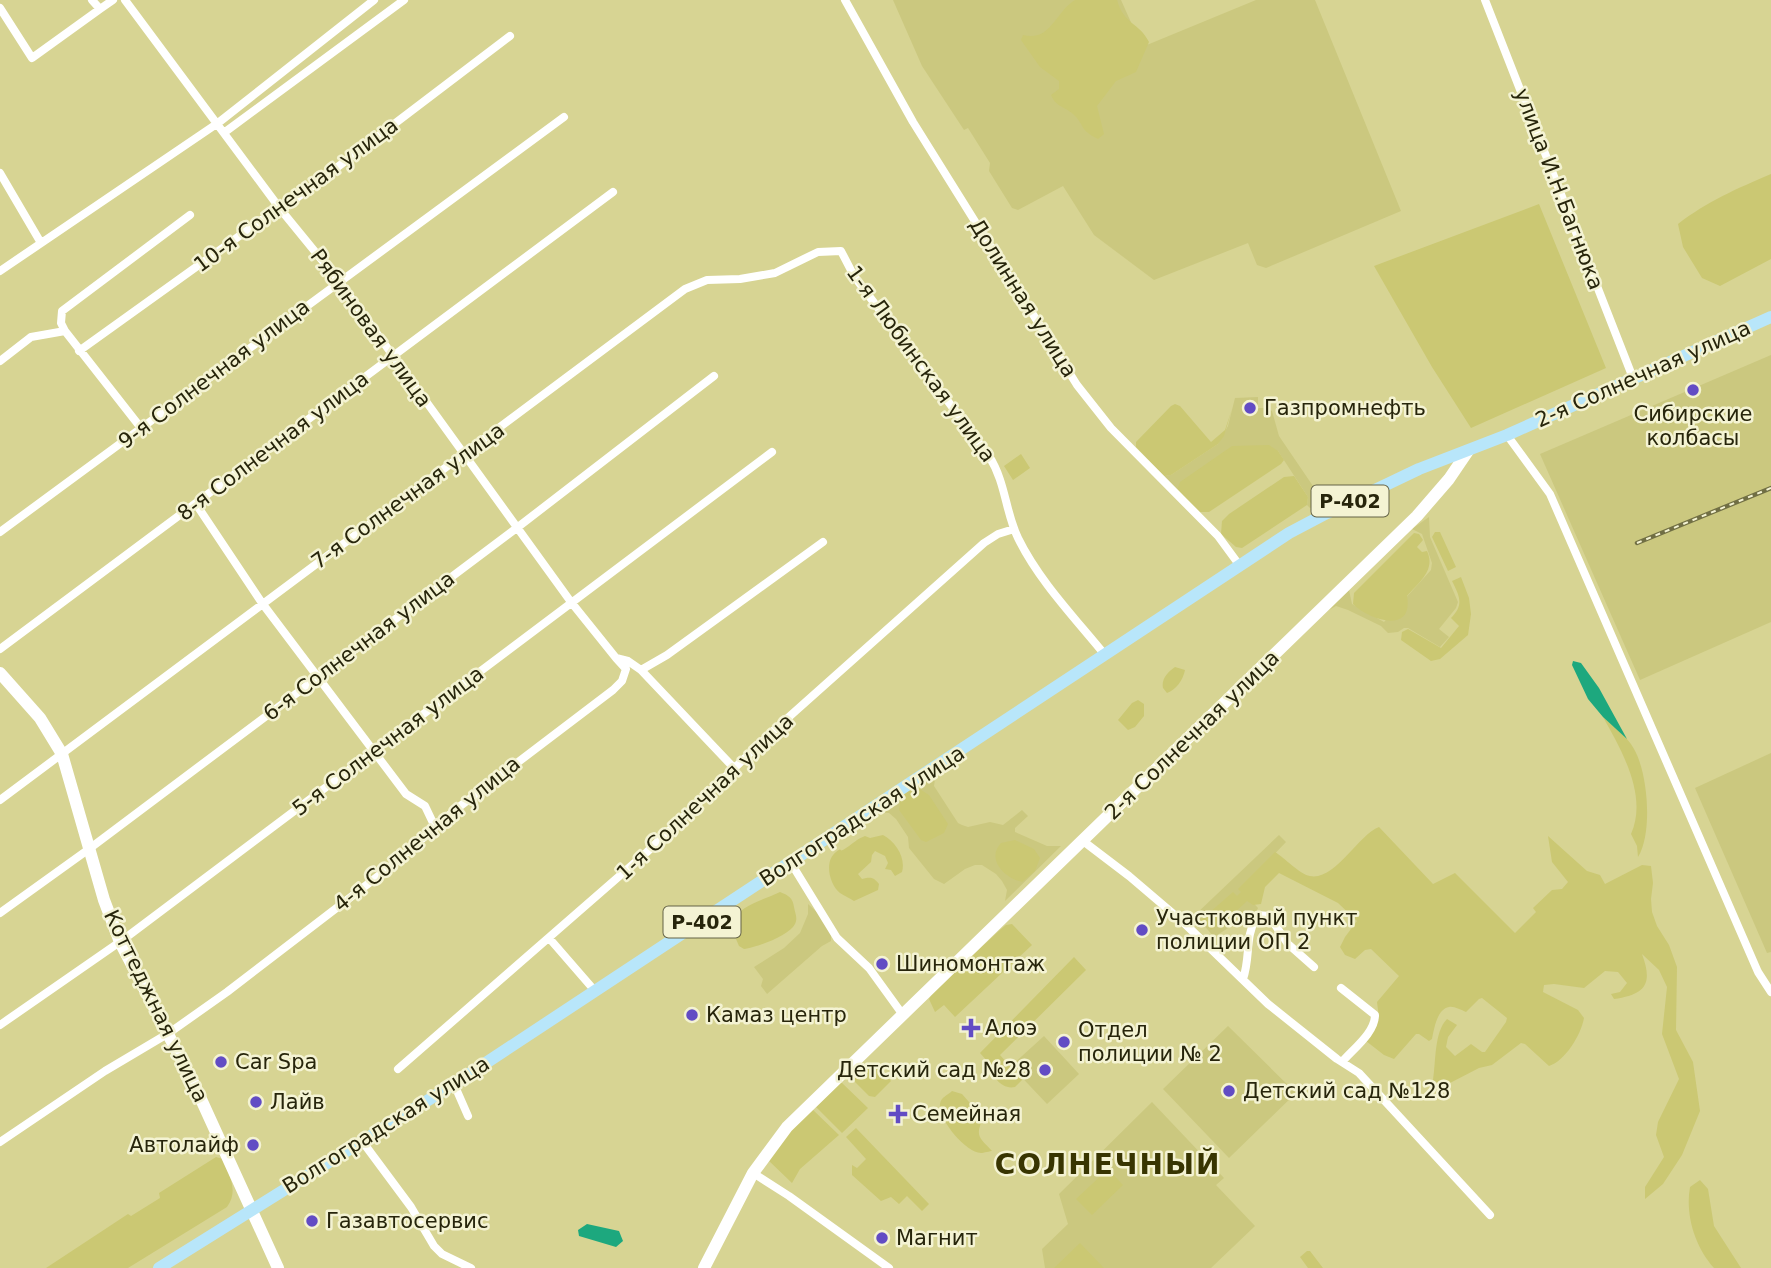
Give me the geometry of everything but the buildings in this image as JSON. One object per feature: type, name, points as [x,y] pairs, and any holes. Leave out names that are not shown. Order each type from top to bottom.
[{"type":"main road","name":"2-я Солнечная улица","points":[[704,1268],[753,1173],[787,1127],[1417,516],[1450,479],[1468,451],[1771,317]]},
{"type":"main road","name":"Волгоградская улица","points":[[159,1268],[454,1084],[1289,533],[1419,469],[1468,451]]},
{"type":"main road","name":"Коттеджная улица","points":[[0,673],[40,718],[62,754],[89,849],[120,942],[169,1033],[278,1268]]},
{"type":"street","points":[[92,0],[100,9]]},
{"type":"street","points":[[0,8],[32,58],[113,0]]},
{"type":"street","name":"Рябиновая улица","points":[[125,0],[281,210],[339,281],[572,602],[616,657]]},
{"type":"street","points":[[0,271],[218,122],[374,0]]},
{"type":"street","points":[[225,132],[404,0]]},
{"type":"street","name":"Долинная улица","points":[[845,0],[913,122],[1077,385],[1111,428],[1218,537],[1240,566]]},
{"type":"street","name":"улица И.Н.Багнюка","points":[[1485,0],[1633,378]]},
{"type":"street","name":"10-я Солнечная улица","points":[[79,351],[270,214],[281,210],[510,36]]},
{"type":"street","name":"9-я Солнечная улица","points":[[0,532],[564,117]]},
{"type":"street","points":[[0,173],[41,243]]},
{"type":"street","name":"8-я Солнечная улица","points":[[0,649],[613,192]]},
{"type":"street","points":[[141,428],[65,331],[61,323],[62,311],[190,215]]},
{"type":"street","name":"7-я Солнечная улица","points":[[0,800],[685,289],[707,280],[740,279],[775,273],[818,252],[841,251]]},
{"type":"street","name":"1-я Любинская улица","points":[[841,251],[854,276],[989,456],[1000,477],[1014,529],[1026,553],[1105,655]]},
{"type":"street","points":[[0,361],[31,337],[65,331]]},
{"type":"street","name":"6-я Солнечная улица","points":[[0,912],[89,849],[715,376]]},
{"type":"street","points":[[1507,435],[1550,494],[1758,972],[1771,992]]},
{"type":"street","name":"5-я Солнечная улица","points":[[0,1025],[120,942],[772,452]]},
{"type":"street","points":[[196,504],[262,603],[406,794],[425,806],[435,827]]},
{"type":"street","name":"1-я Солнечная улица","points":[[398,1069],[647,852],[734,768],[984,543],[998,534],[1014,529]]},
{"type":"street","points":[[641,670],[667,655],[823,542]]},
{"type":"street","points":[[616,657],[641,670],[734,768]]},
{"type":"street","name":"4-я Солнечная улица","points":[[0,1142],[105,1071],[169,1033],[390,867],[435,827],[614,690],[622,681],[626,669],[616,657]]},
{"type":"street","points":[[1083,841],[1183,922],[1268,1004],[1352,1067],[1490,1215]]},
{"type":"street","points":[[791,863],[837,937],[869,968],[902,1016]]},
{"type":"street","points":[[1242,979],[1248,938],[1258,915],[1269,916],[1289,944],[1314,967]]},
{"type":"street","points":[[549,938],[595,991]]},
{"type":"street","points":[[1341,988],[1375,1015],[1373,1026],[1342,1062]]},
{"type":"street","points":[[454,1084],[468,1116]]},
{"type":"street","points":[[362,1141],[411,1207],[438,1250],[471,1268]]},
{"type":"street","points":[[753,1173],[889,1268]]},
{"type":"shaded area","points":[[893,0],[1121,0],[1142,47],[1256,0],[1315,0],[1401,211],[1266,268],[1257,265],[1248,243],[1154,280],[1094,235],[1063,186],[1018,210],[1012,208],[989,171],[990,163],[968,128],[964,130],[922,66]]},
{"type":"shaded area","points":[[1075,0],[1117,0],[1124,14],[1149,42],[1136,72],[1116,81],[1097,106],[1104,134],[1098,139],[1085,130],[1073,114],[1055,102],[1051,95],[1059,89],[1059,81],[1040,67],[1021,40],[1023,35],[1032,36],[1046,30]]},
{"type":"shaded area","points":[[1771,174],[1771,259],[1720,286],[1702,278],[1683,247],[1678,224],[1711,202]]},
{"type":"shaded area","points":[[1539,204],[1606,368],[1471,428],[1432,367],[1374,266]]},
{"type":"shaded area","points":[[1771,355],[1771,622],[1640,680],[1540,454]]},
{"type":"shaded area","points":[[1258,397],[1258,408],[1272,411],[1279,436],[1315,489],[1337,493],[1310,508],[1307,505],[1308,497],[1278,451],[1177,490],[1164,476],[1171,475],[1218,444],[1228,426],[1235,398]]},
{"type":"shaded area","points":[[1175,404],[1180,406],[1211,442],[1225,430],[1232,409],[1224,436],[1218,444],[1171,475],[1164,476],[1136,447],[1136,442]]},
{"type":"shaded area","points":[[1269,445],[1278,451],[1284,460],[1281,464],[1209,512],[1200,512],[1177,490],[1180,482],[1232,446]]},
{"type":"shaded area","points":[[1021,454],[1030,468],[1013,480],[1004,466]]},
{"type":"shaded area","points":[[1294,476],[1308,497],[1307,505],[1242,548],[1236,547],[1221,534],[1222,521],[1229,514],[1284,477]]},
{"type":"shaded area","points":[[1429,517],[1430,537],[1458,602],[1439,629],[1449,637],[1440,647],[1408,628],[1388,633],[1381,626],[1348,610],[1336,606],[1329,610],[1349,590],[1352,604],[1384,622],[1431,570],[1432,563],[1422,534],[1412,529]]},
{"type":"shaded area","points":[[1435,532],[1440,532],[1456,567],[1448,571],[1432,537]]},
{"type":"shaded area","points":[[1414,533],[1419,534],[1423,540],[1417,547],[1422,552],[1427,551],[1429,564],[1425,575],[1407,596],[1404,616],[1389,621],[1360,610],[1353,604],[1354,593]]},
{"type":"shaded area","points":[[1461,577],[1469,598],[1471,614],[1468,635],[1440,659],[1431,661],[1401,640],[1402,632],[1408,629],[1441,648],[1459,626],[1451,618],[1459,605],[1452,581]]},
{"type":"shaded area","points":[[1573,661],[1581,663],[1599,688],[1627,739],[1588,699],[1572,665]]},
{"type":"shaded area","points":[[1175,667],[1185,670],[1184,674],[1176,687],[1167,693],[1163,682]]},
{"type":"shaded area","points":[[1138,700],[1144,704],[1144,716],[1135,727],[1128,730],[1118,720],[1132,703]]},
{"type":"shaded area","points":[[1603,717],[1631,744],[1643,773],[1647,819],[1643,846],[1638,857],[1637,846],[1631,834],[1635,819],[1635,789],[1625,759]]},
{"type":"shaded area","points":[[1771,753],[1771,952],[1767,953],[1695,788]]},
{"type":"shaded area","points":[[936,773],[934,786],[958,823],[968,827],[990,822],[1003,825],[1022,810],[1028,816],[1015,828],[1015,832],[1047,846],[1061,846],[1005,901],[1007,890],[1002,881],[982,865],[965,869],[944,884],[934,879],[909,848],[908,837],[896,819],[889,813],[878,812]]},
{"type":"shaded area","points":[[918,788],[929,795],[948,824],[944,833],[926,842],[921,840],[899,810],[901,797],[911,789]]},
{"type":"shaded area","points":[[1379,827],[1433,884],[1455,873],[1515,933],[1536,912],[1533,908],[1552,890],[1562,889],[1568,882],[1552,862],[1548,836],[1587,871],[1600,875],[1605,884],[1642,865],[1651,866],[1652,912],[1677,967],[1676,1030],[1693,1062],[1700,1111],[1682,1155],[1663,1184],[1645,1199],[1645,1187],[1664,1157],[1656,1135],[1658,1122],[1679,1079],[1662,1034],[1667,987],[1659,970],[1642,954],[1647,973],[1644,986],[1625,997],[1614,999],[1611,994],[1620,992],[1627,983],[1618,972],[1605,971],[1584,988],[1544,985],[1543,992],[1578,1010],[1584,1018],[1580,1032],[1571,1046],[1555,1063],[1549,1066],[1521,1043],[1492,1065],[1479,1068],[1450,1083],[1440,1084],[1433,1080],[1435,1056],[1440,1031],[1447,1019],[1457,1025],[1448,1037],[1446,1047],[1455,1056],[1471,1044],[1485,1052],[1506,1022],[1507,1018],[1482,998],[1466,1012],[1453,1007],[1442,1011],[1432,1039],[1429,1041],[1416,1034],[1394,1059],[1366,1041],[1379,1018],[1377,1002],[1399,976],[1371,949],[1365,950],[1355,959],[1345,955],[1340,947],[1357,921],[1338,903],[1279,873],[1265,887],[1261,904],[1253,905],[1247,901],[1211,930],[1201,920],[1233,892],[1237,896],[1241,892],[1238,889],[1275,852],[1306,875],[1319,876],[1337,865]]},
{"type":"shaded area","points":[[883,835],[899,851],[903,861],[902,872],[895,876],[891,870],[885,869],[888,863],[885,856],[875,851],[871,862],[858,874],[862,879],[875,880],[879,884],[878,890],[854,901],[840,893],[829,872],[832,856],[865,836],[870,838]]},
{"type":"shaded area","points":[[1279,835],[1286,842],[1241,889],[1258,908],[1251,923],[1236,923],[1214,937],[1195,915]]},
{"type":"shaded area","points":[[1015,840],[1034,849],[1040,858],[1035,871],[1022,882],[1003,872],[995,855],[1001,843]]},
{"type":"shaded area","points":[[780,892],[793,901],[796,918],[792,928],[780,937],[764,943],[744,949],[739,946],[730,925],[734,918],[751,904]]},
{"type":"shaded area","points":[[808,904],[831,931],[831,941],[767,994],[761,986],[763,979],[754,967],[784,948],[800,933],[808,914]]},
{"type":"shaded area","points":[[1012,924],[1032,945],[955,1017],[944,1005],[935,1012],[929,999],[933,992],[1001,929]]},
{"type":"shaded area","points":[[1074,957],[1086,970],[1000,1055],[1022,1080],[1015,1087],[1002,1084],[986,1066],[988,1062],[980,1053]]},
{"type":"shaded area","name":"Детский сад №128","points":[[1228,1026],[1296,1093],[1229,1158],[1163,1089]]},
{"type":"shaded area","name":"Детский сад №28","points":[[1044,1036],[1079,1074],[1047,1104],[1011,1066]]},
{"type":"shaded area","points":[[860,1062],[866,1068],[871,1064],[874,1068],[877,1066],[891,1081],[875,1097],[869,1096],[851,1078],[851,1071]]},
{"type":"shaded area","points":[[841,1082],[868,1108],[842,1133],[816,1107]]},
{"type":"shaded area","points":[[952,1091],[962,1094],[983,1118],[979,1133],[992,1151],[975,1151],[960,1141],[948,1126],[940,1104]]},
{"type":"shaded area","points":[[1152,1102],[1224,1178],[1216,1185],[1255,1226],[1211,1268],[1045,1268],[1042,1249],[1068,1224],[1059,1194]]},
{"type":"shaded area","points":[[811,1108],[839,1135],[800,1169],[792,1183],[767,1159]]},
{"type":"shaded area","points":[[856,1128],[929,1204],[922,1211],[907,1196],[899,1204],[891,1197],[881,1201],[852,1175],[852,1165],[857,1168],[866,1159],[846,1137]]},
{"type":"shaded area","points":[[216,1157],[223,1159],[232,1183],[231,1201],[227,1207],[128,1268],[46,1268],[128,1214],[131,1216],[160,1198],[159,1193]]},
{"type":"shaded area","points":[[1108,1169],[1123,1185],[1092,1215],[1076,1199]]},
{"type":"shaded area","points":[[1700,1180],[1708,1189],[1714,1226],[1741,1268],[1714,1268],[1697,1241],[1690,1219],[1689,1198],[1690,1187]]},
{"type":"shaded area","points":[[587,1224],[619,1231],[623,1241],[616,1247],[579,1236],[578,1230]]},
{"type":"shaded area","points":[[1080,1243],[1104,1268],[1054,1268]]},
{"type":"shaded area","points":[[1310,1251],[1323,1268],[1308,1268],[1300,1257]]},
{"type":"railway","points":[[1637,543],[1771,488]]},
{"type":"place","name":"Сибирские колбасы","points":[[1693,390]]},
{"type":"place","name":"Газпромнефть","points":[[1250,408]]},
{"type":"place","name":"Участковый пункт полиции ОП 2","points":[[1142,930]]},
{"type":"place","name":"Шиномонтаж","points":[[882,964]]},
{"type":"place","name":"Камаз центр","points":[[692,1015]]},
{"type":"place","name":"Алоэ","points":[[971,1028]]},
{"type":"place","name":"Отдел полиции № 2","points":[[1064,1042]]},
{"type":"place","name":"Car Spa","points":[[221,1062]]},
{"type":"place","name":"Детский сад №28","points":[[1045,1070]]},
{"type":"place","name":"Детский сад №128","points":[[1229,1091]]},
{"type":"place","name":"Лайв","points":[[256,1102]]},
{"type":"place","name":"Семейная","points":[[898,1114]]},
{"type":"place","name":"Автолайф","points":[[253,1145]]},
{"type":"place","name":"Газавтосервис","points":[[312,1221]]},
{"type":"place","name":"Магнит","points":[[882,1238]]},
{"type":"district","name":"СОЛНЕЧНЫЙ","points":[[1108,1164]]}]
